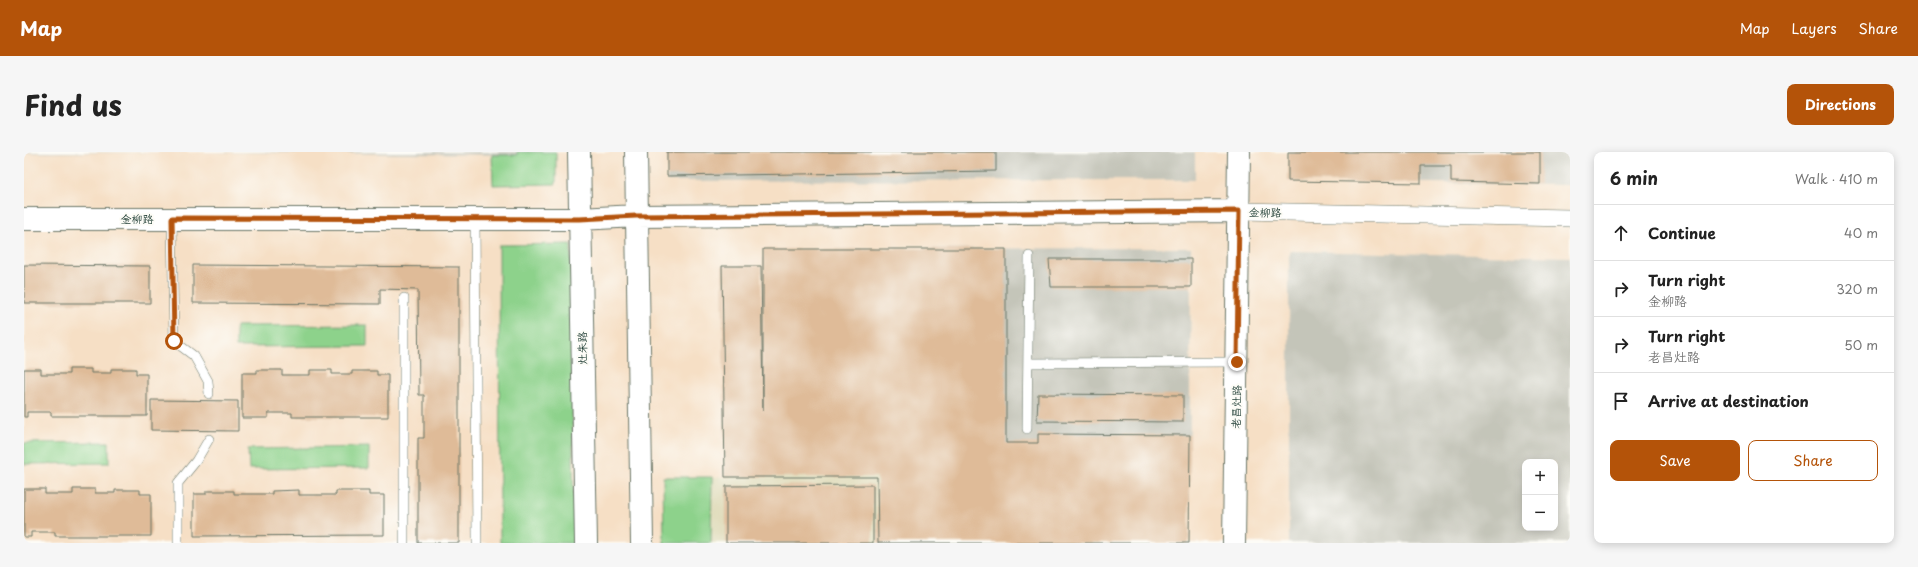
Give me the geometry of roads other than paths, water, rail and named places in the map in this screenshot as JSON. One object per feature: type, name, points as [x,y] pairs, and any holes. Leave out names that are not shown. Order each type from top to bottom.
[{"type":"street","name":"灶朱路","points":[[579,152],[586,543]]},
{"type":"street","points":[[636,152],[642,543]]},
{"type":"street","name":"老昌灶路","points":[[1234,543],[1239,152]]},
{"type":"street","name":"金柳路","points":[[24,219],[580,219],[636,216],[1239,211],[1570,218]]},
{"type":"lane","points":[[172,218],[174,341],[194,356],[208,381],[208,394]]},
{"type":"lane","points":[[475,218],[477,543]]},
{"type":"lane","points":[[1027,429],[1029,256]]},
{"type":"lane","points":[[404,298],[404,543]]},
{"type":"lane","points":[[1028,363],[1237,362]]},
{"type":"lane","points":[[178,543],[178,483],[196,461],[209,439]]}]
